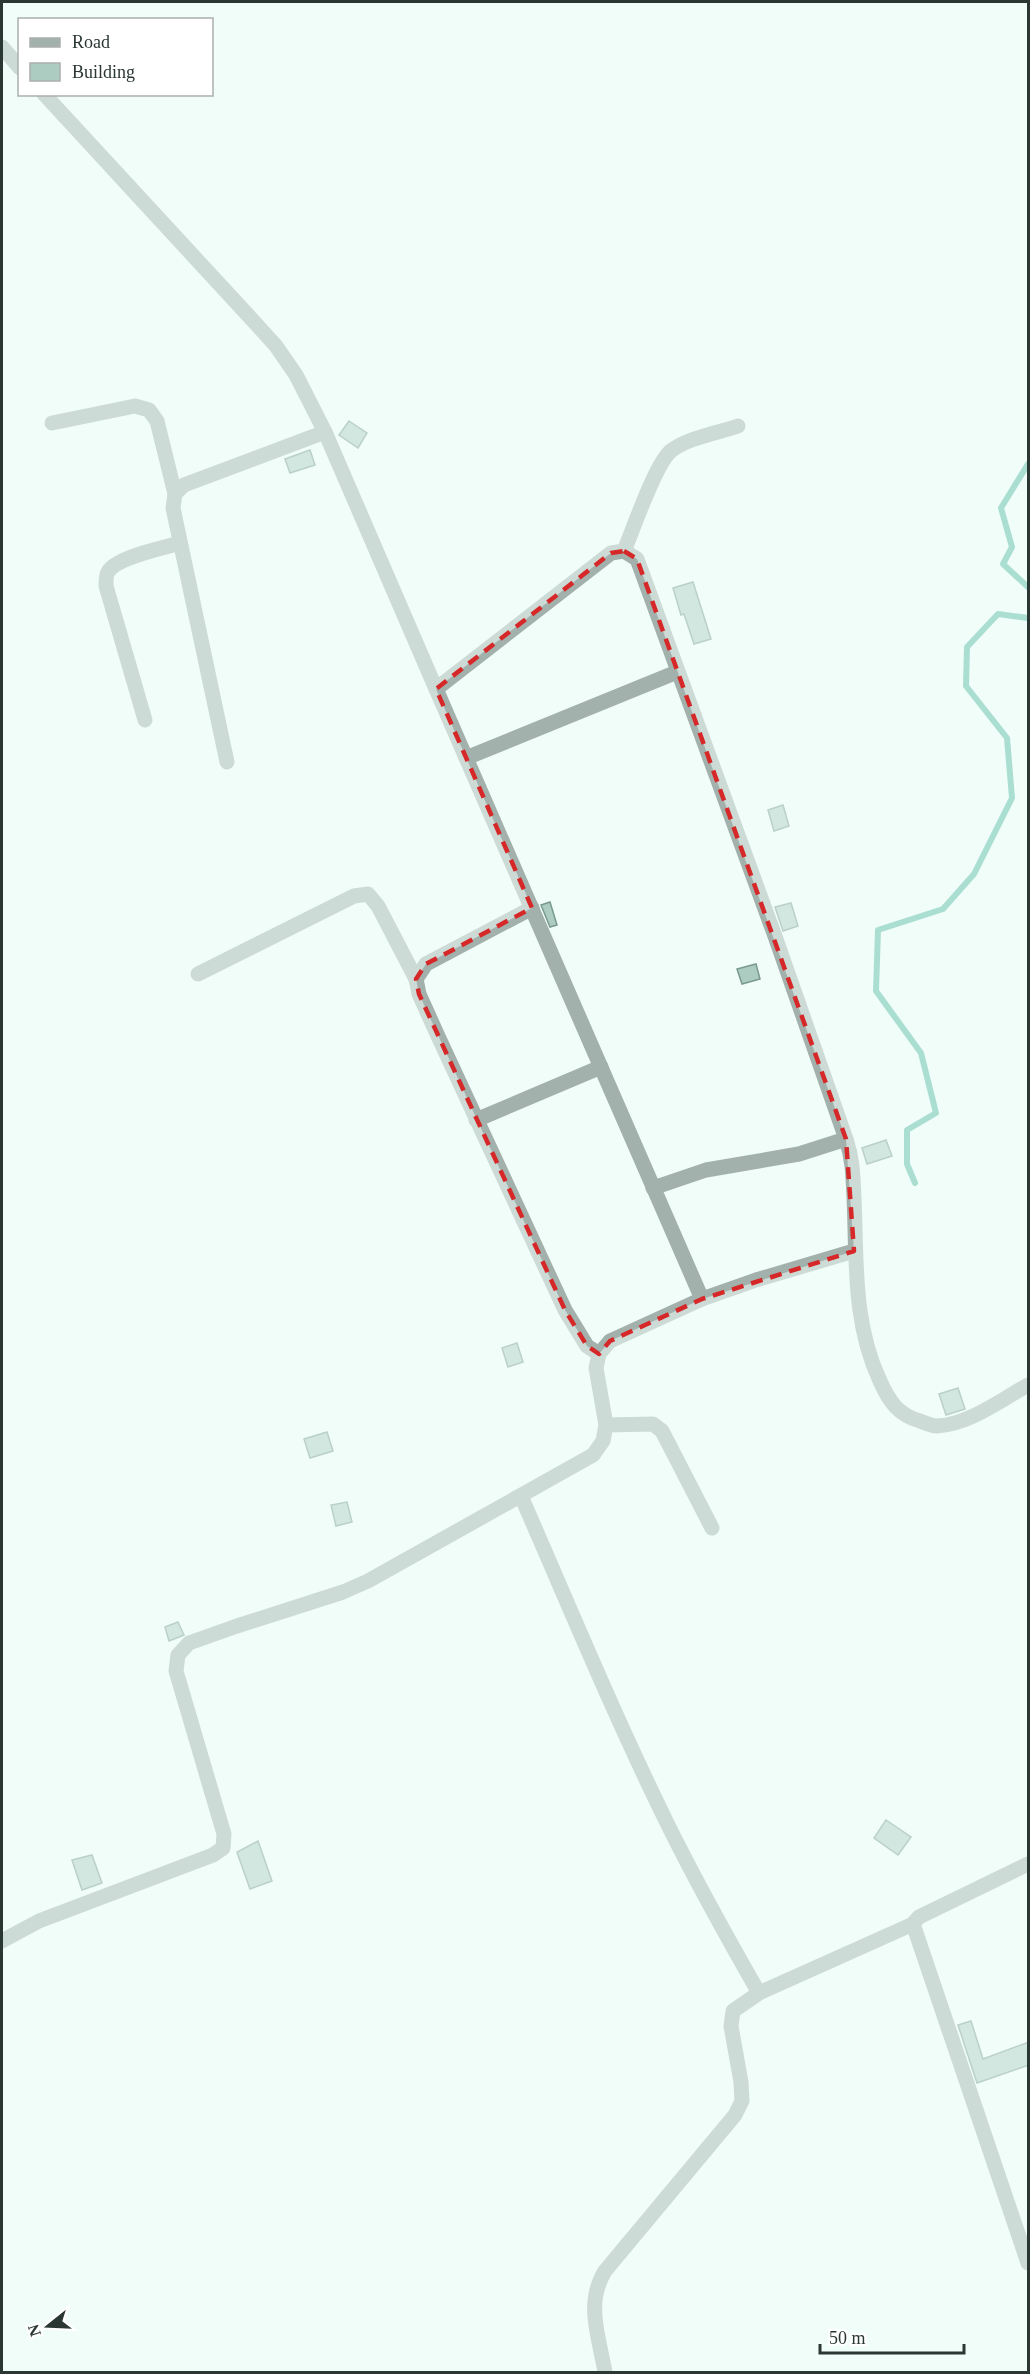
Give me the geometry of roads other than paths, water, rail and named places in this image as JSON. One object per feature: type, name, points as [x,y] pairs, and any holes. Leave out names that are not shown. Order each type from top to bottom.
[{"type":"street","points":[[2,47],[18,66]]},
{"type":"street","points":[[46,96],[276,346],[296,375],[325,432],[702,1299]]},
{"type":"street","points":[[52,423],[135,406],[149,410],[157,421],[175,494],[173,508],[227,762]]},
{"type":"street","points":[[624,551],[661,464],[671,450],[685,443],[738,426]]},
{"type":"street","points":[[175,494],[184,485],[325,432]]},
{"type":"street","points":[[145,720],[106,586],[108,572],[117,562],[180,543]]},
{"type":"street","points":[[436,689],[611,553],[624,551],[637,559],[776,939],[846,1139],[852,1163],[858,1307],[876,1373],[890,1402],[908,1418],[936,1426],[964,1420],[1029,1385]]},
{"type":"street","points":[[466,758],[677,672]]},
{"type":"street","points":[[198,974],[354,896],[368,894],[378,906],[416,979],[419,994],[565,1310],[587,1346],[599,1354]]},
{"type":"street","points":[[416,979],[426,964],[532,908]]},
{"type":"street","points":[[476,1120],[601,1067]]},
{"type":"street","points":[[653,1188],[706,1170],[799,1154],[846,1139]]},
{"type":"street","points":[[2,1941],[39,1921],[213,1855],[223,1848],[224,1834],[176,1671],[178,1655],[189,1644],[360,1585],[593,1455],[603,1441],[606,1425],[596,1368],[599,1354],[610,1341],[702,1299],[756,1280],[854,1251]]},
{"type":"street","points":[[606,1425],[653,1424],[662,1431],[712,1528]]},
{"type":"street","points":[[521,1496],[609,1698],[670,1828],[714,1915],[759,1993]]},
{"type":"street","points":[[605,2373],[593,2303],[597,2285],[605,2271],[742,2102],[741,2082],[731,2026],[734,2011],[759,1993],[913,1924],[919,1917],[1029,1864]]},
{"type":"street","points":[[913,1924],[1029,2263]]},
{"type":"waterway","points":[[1028,464],[1001,508],[1012,547],[1003,564],[1028,587]]},
{"type":"waterway","points":[[915,1183],[907,1164],[907,1130],[936,1113],[921,1053],[876,991],[878,930],[943,909],[974,874],[1012,798],[1007,738],[966,686],[967,647],[998,614],[1028,618]]}]
